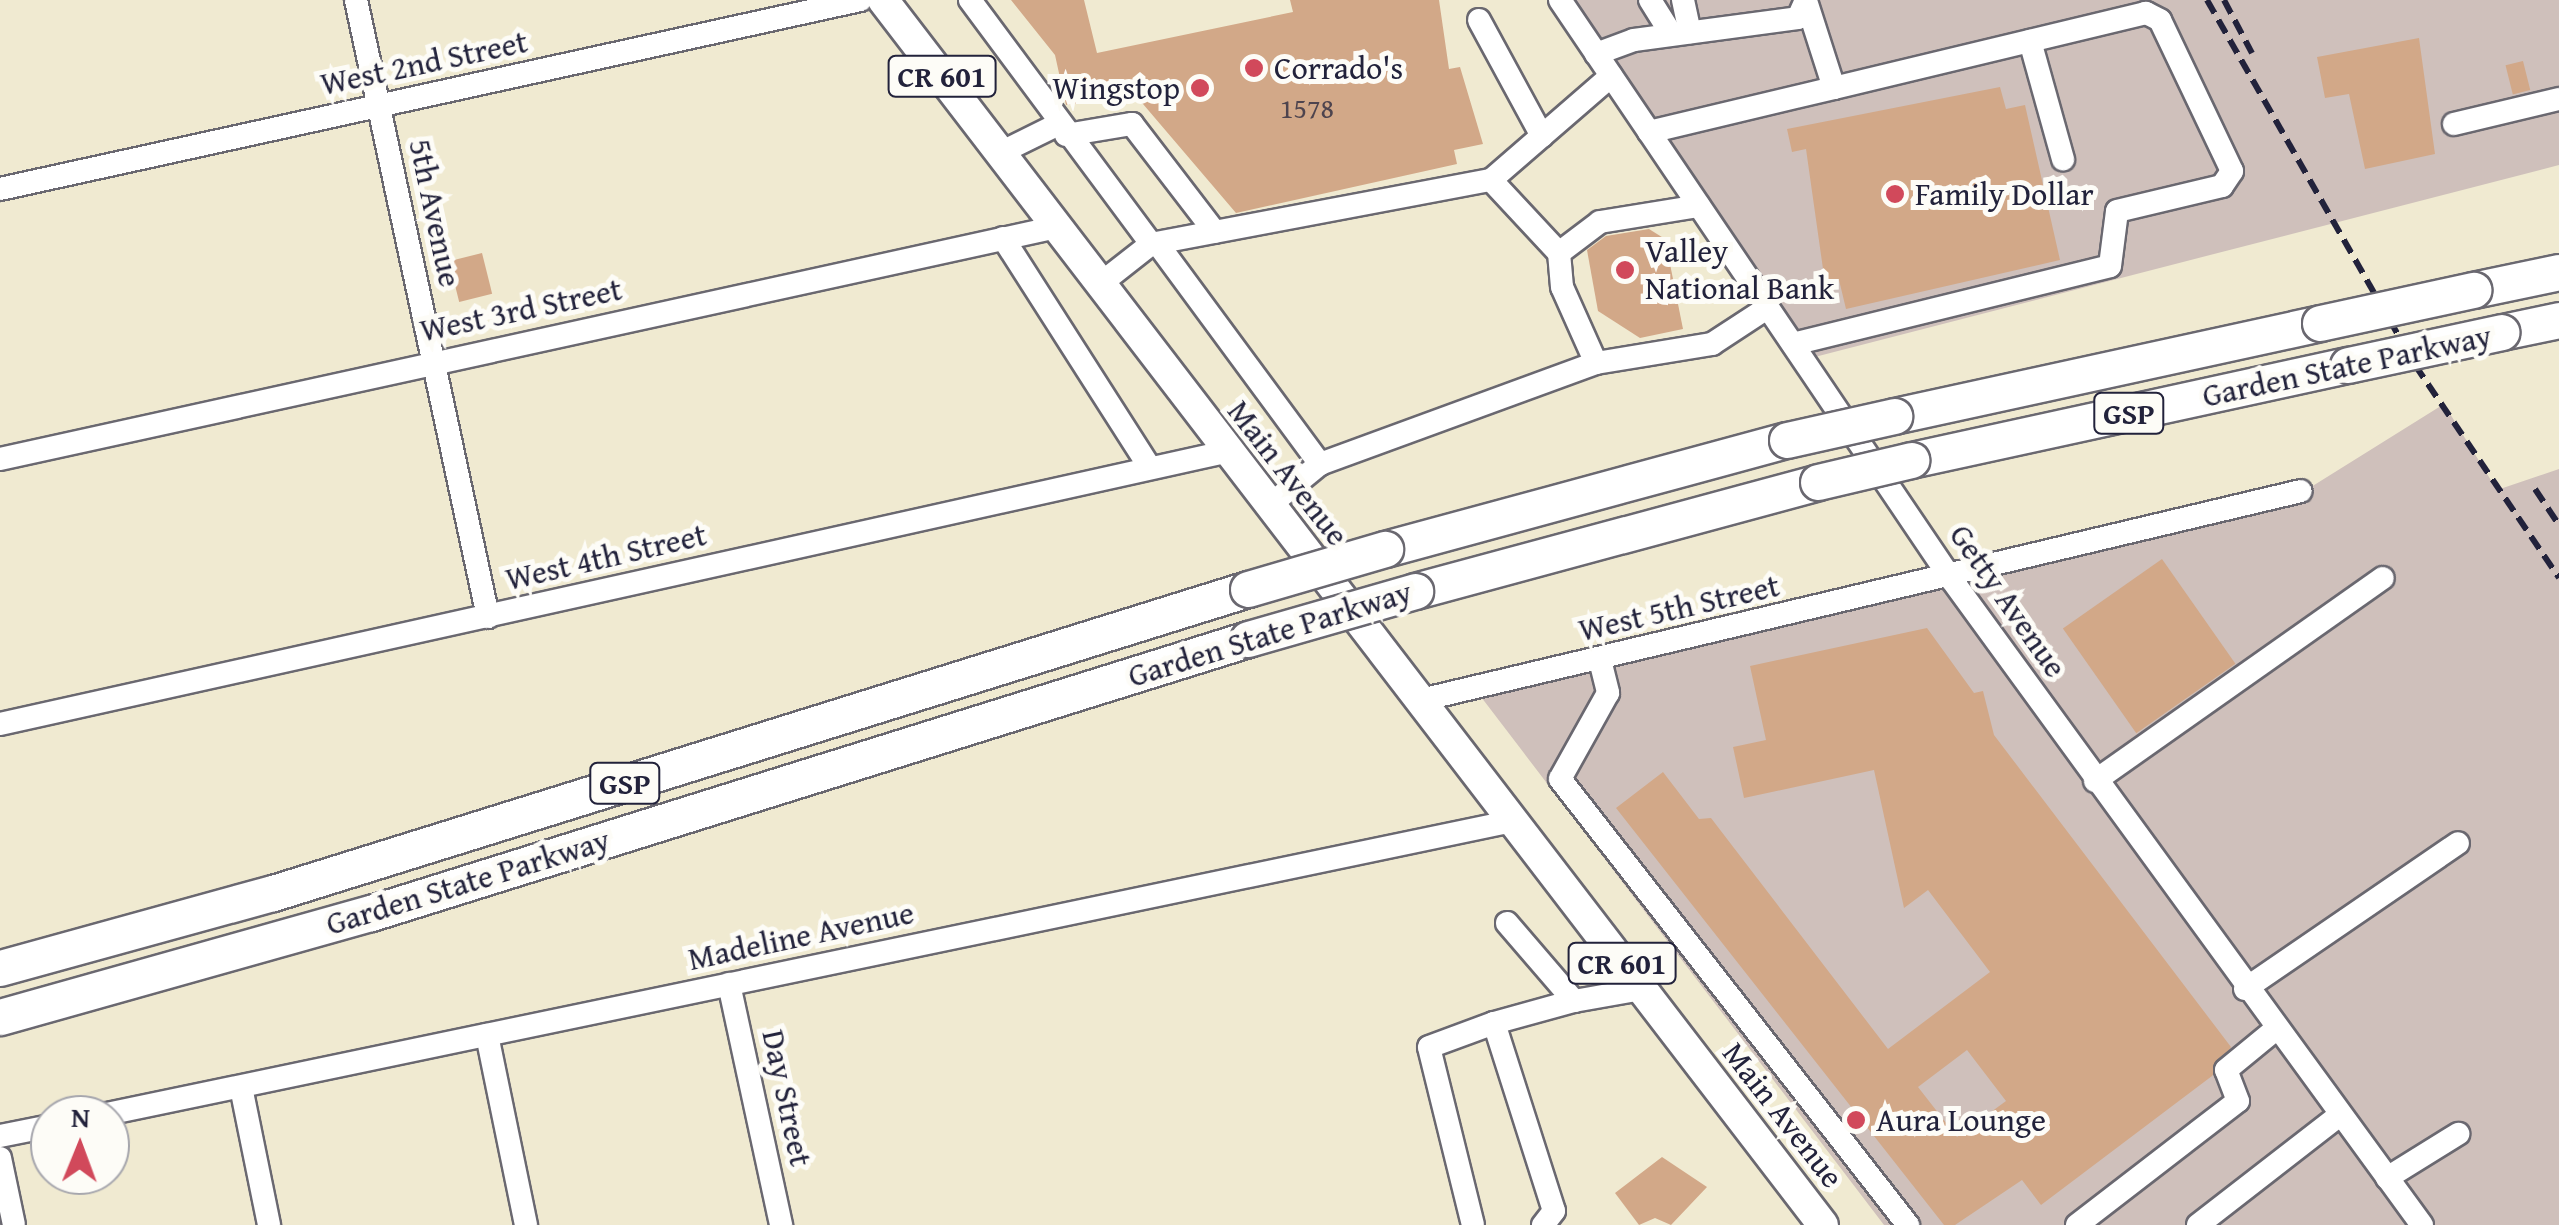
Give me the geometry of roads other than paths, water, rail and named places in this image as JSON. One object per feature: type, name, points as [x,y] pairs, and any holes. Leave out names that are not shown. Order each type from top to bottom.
[{"type":"highway","name":"Garden State Parkway","points":[[0,968],[273,894],[1385,549],[1787,440],[2559,272]]},
{"type":"highway","name":"Garden State Parkway","points":[[0,1017],[354,918],[1248,638],[1414,591],[1910,460],[2559,320]]},
{"type":"main road","name":"Main Avenue","points":[[883,0],[1225,452],[1421,700],[1823,1225]]},
{"type":"street","name":"5th Avenue","points":[[356,0],[488,616]]},
{"type":"street","name":"West 2nd Street","points":[[0,189],[860,0]]},
{"type":"street","points":[[970,0],[1062,130],[1154,243],[1320,464]]},
{"type":"street","name":"Getty Avenue","points":[[1560,0],[1952,580],[2246,989],[2422,1225]]},
{"type":"street","points":[[1650,0],[1681,33]]},
{"type":"street","points":[[1681,33],[1683,0]]},
{"type":"street","points":[[1744,0],[1749,24]]},
{"type":"street","points":[[1596,54],[1681,33],[1798,18],[1806,2]]},
{"type":"street","points":[[1806,2],[1834,88]]},
{"type":"street","points":[[1649,132],[2146,13],[2160,20],[2232,171],[2222,186],[2118,212],[2110,266],[1793,344]]},
{"type":"street","points":[[1480,20],[1542,136]]},
{"type":"street","points":[[2030,41],[2063,158]]},
{"type":"street","points":[[1100,284],[1154,243],[1491,180],[1611,76]]},
{"type":"street","points":[[2454,124],[2559,98]]},
{"type":"street","points":[[1000,153],[1062,130],[1132,124],[1215,232]]},
{"type":"street","points":[[1491,180],[1559,253],[1562,287],[1596,363]]},
{"type":"street","points":[[1559,253],[1600,222],[1699,206]]},
{"type":"street","name":"West 3rd Street","points":[[0,458],[1057,227]]},
{"type":"street","points":[[1004,238],[1150,468]]},
{"type":"street","points":[[1270,505],[1320,464],[1596,363],[1712,344],[1767,308]]},
{"type":"street","name":"West 4th Street","points":[[0,724],[1225,452]]},
{"type":"street","name":"West 5th Street","points":[[1421,700],[1952,580],[2060,545],[2301,490]]},
{"type":"street","points":[[2095,781],[2383,578]]},
{"type":"street","points":[[1600,660],[1608,694],[1560,779],[1908,1225]]},
{"type":"street","name":"Madeline Avenue","points":[[130,1109],[1513,821]]},
{"type":"street","points":[[2246,989],[2458,843]]},
{"type":"street","points":[[1508,924],[1574,1002]]},
{"type":"street","name":"Day Street","points":[[729,984],[781,1225]]},
{"type":"street","points":[[1473,1225],[1429,1048],[1494,1023],[1574,1002],[1642,990]]},
{"type":"street","points":[[1494,1023],[1554,1211],[1544,1225]]},
{"type":"street","points":[[2077,1225],[2238,1101],[2226,1070],[2276,1029]]},
{"type":"street","points":[[486,1035],[526,1225]]},
{"type":"street","points":[[241,1087],[269,1225]]},
{"type":"street","points":[[2198,1225],[2340,1115]]},
{"type":"street","points":[[0,1136],[30,1130]]},
{"type":"street","points":[[2387,1178],[2458,1134]]},
{"type":"street","points":[[0,1158],[14,1225]]},
{"type":"railway","points":[[2207,0],[2415,365],[2559,578]]},
{"type":"railway","points":[[2224,0],[2252,53]]},
{"type":"railway","points":[[2535,489],[2559,525]]},
{"type":"place","name":"Corrado's","points":[[1254,68]]},
{"type":"place","name":"Wingstop","points":[[1200,88]]},
{"type":"place","name":"Family Dollar","points":[[1895,194]]},
{"type":"place","name":"Valley National Bank","points":[[1625,270]]},
{"type":"place","name":"Aura Lounge","points":[[1856,1120]]}]
